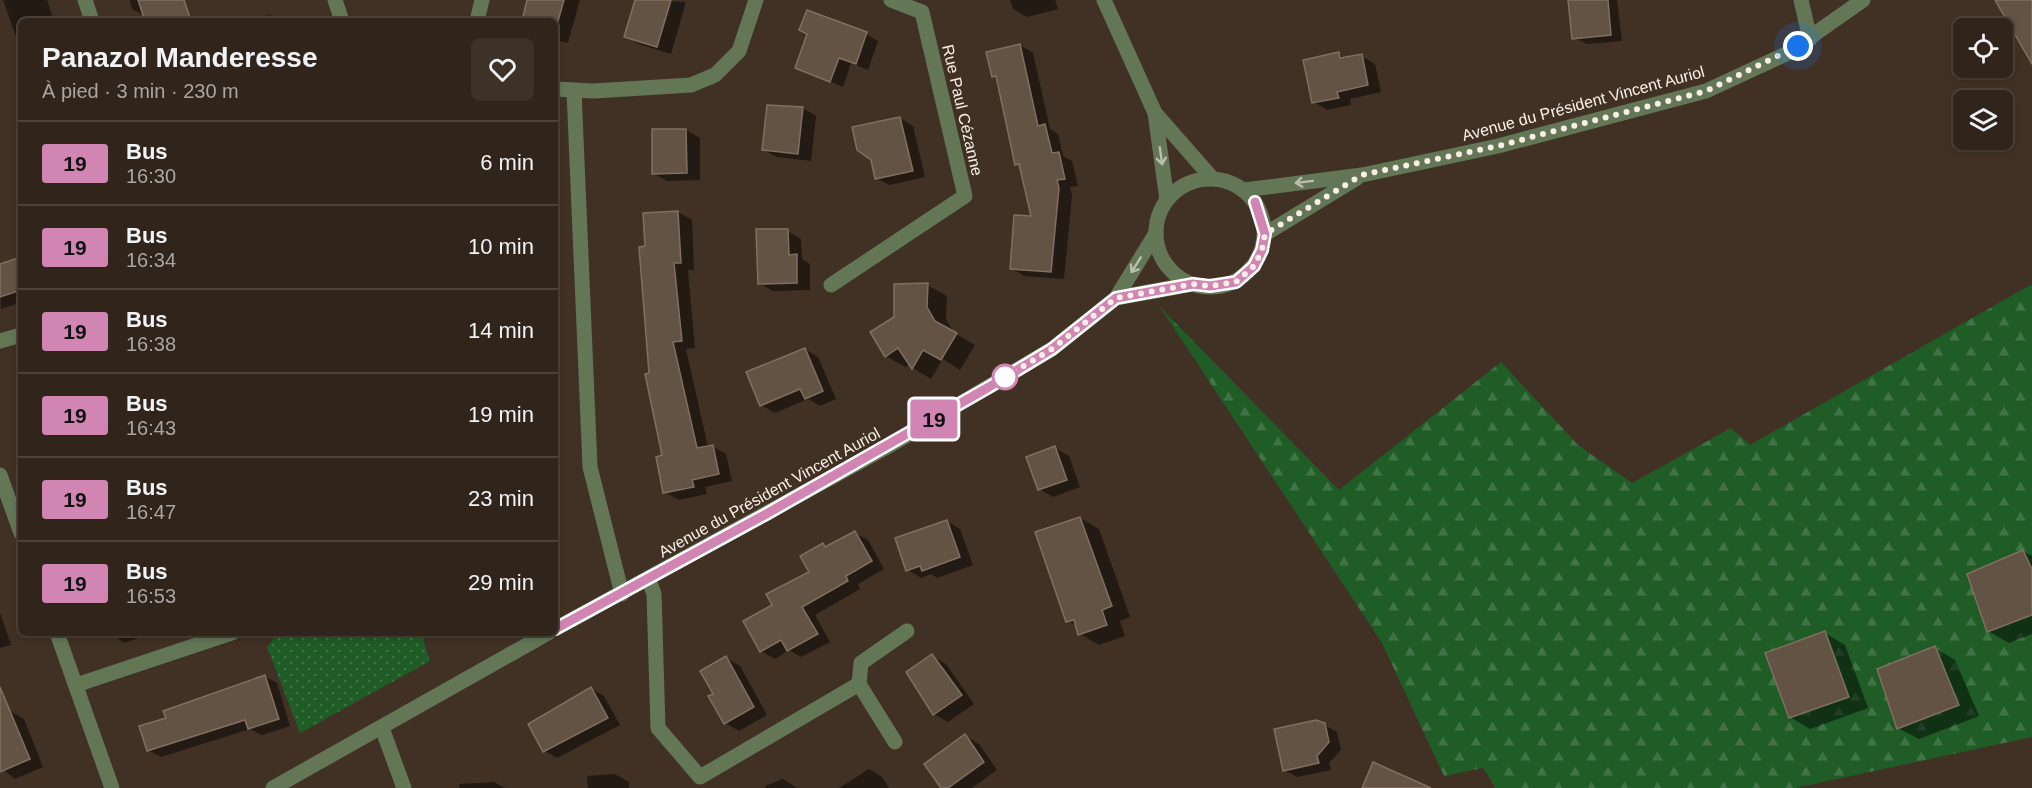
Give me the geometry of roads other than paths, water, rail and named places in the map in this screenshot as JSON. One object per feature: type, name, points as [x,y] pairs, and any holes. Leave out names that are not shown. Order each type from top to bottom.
[{"type":"street","points":[[85,0],[91,18]]},
{"type":"street","points":[[335,0],[341,18]]},
{"type":"street","points":[[478,18],[482,0]]},
{"type":"street","points":[[558,89],[574,91],[691,85],[715,75],[739,51],[756,0]]},
{"type":"street","name":"Rue Paul Cézanne","points":[[831,285],[965,196],[922,12],[891,0]]},
{"type":"street","points":[[1104,0],[1155,113],[1167,200]]},
{"type":"street","points":[[1801,0],[1810,39]]},
{"type":"street","name":"Avenue du Président Vincent Auriol","points":[[1244,190],[1362,175],[1498,146],[1706,91],[1786,54],[1863,0]]},
{"type":"street","points":[[574,91],[590,467],[622,594]]},
{"type":"street","points":[[1155,113],[1212,178]]},
{"type":"street","name":"Avenue du Président Vincent Auriol","points":[[1265,234],[1362,175]]},
{"type":"street","points":[[1212,178],[1229,182],[1244,190],[1255,202],[1265,234],[1262,250],[1254,266],[1236,282],[1210,286],[1193,284],[1178,276],[1166,264],[1159,249],[1156,233],[1159,215],[1167,200],[1179,188],[1195,180],[1212,178]]},
{"type":"street","name":"Avenue du Président Vincent Auriol","points":[[558,627],[649,580],[1052,349],[1116,298],[1156,233]]},
{"type":"street","name":"Avenue du Président Vincent Auriol","points":[[1116,298],[1193,284]]},
{"type":"street","points":[[0,341],[18,336]]},
{"type":"street","points":[[0,475],[18,525]]},
{"type":"street","points":[[649,580],[654,594],[658,728],[700,777],[859,684]]},
{"type":"street","points":[[895,742],[859,684],[861,663],[907,631]]},
{"type":"street","points":[[58,636],[112,788]]},
{"type":"street","points":[[76,685],[223,636]]},
{"type":"street","points":[[273,788],[543,636]]},
{"type":"street","points":[[382,728],[404,788]]}]
